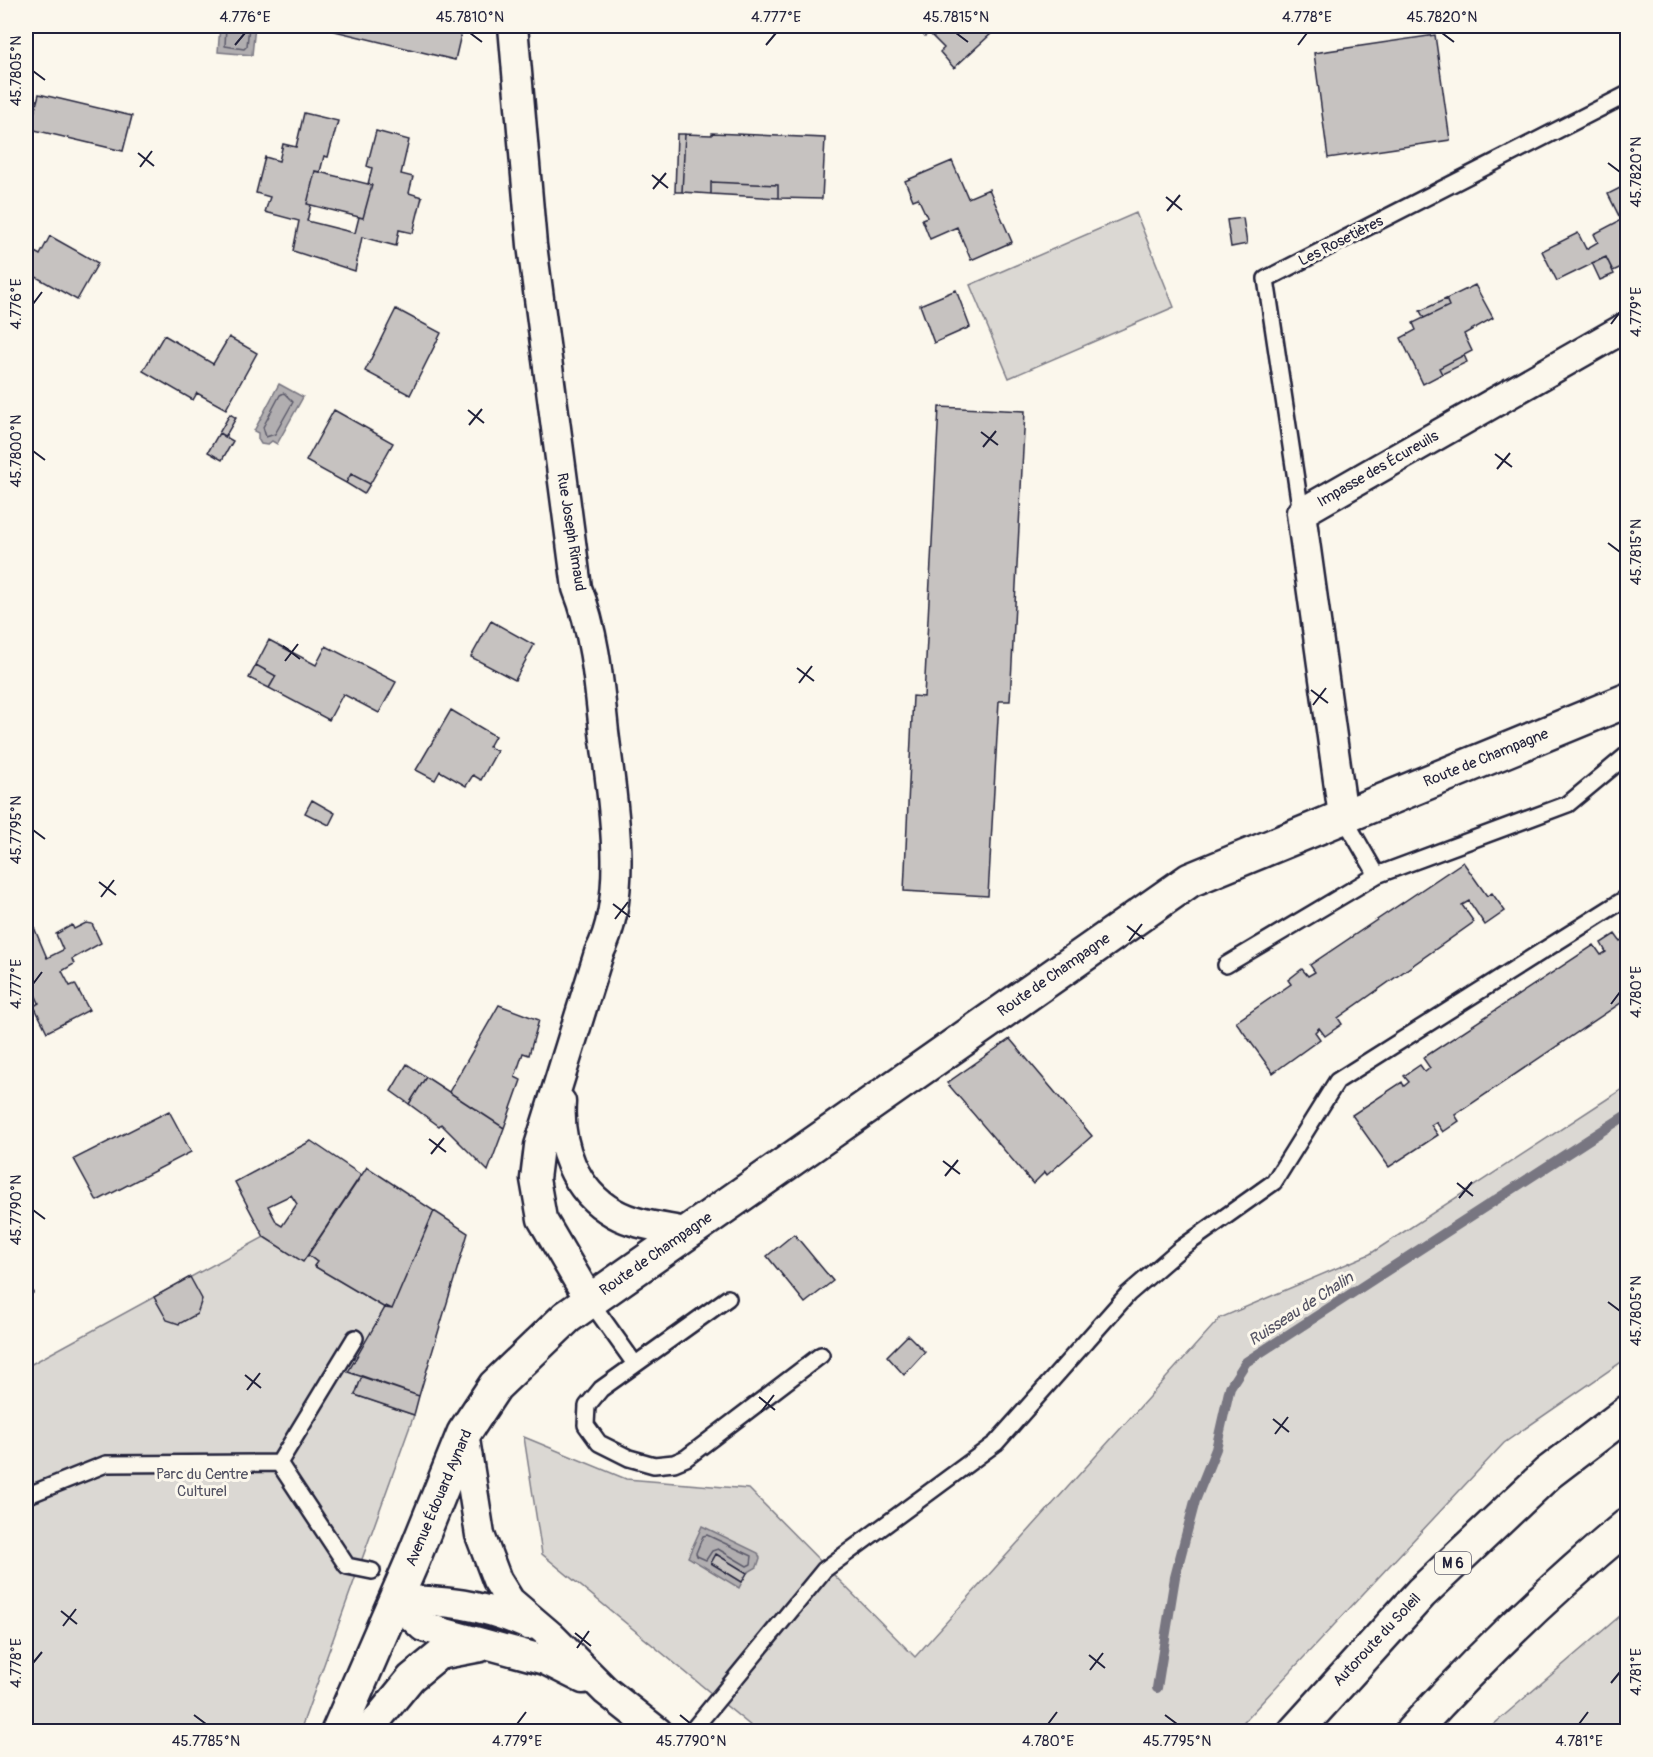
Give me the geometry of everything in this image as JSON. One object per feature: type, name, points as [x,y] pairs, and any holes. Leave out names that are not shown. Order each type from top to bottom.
[{"type":"main road","name":"Route de Champagne","points":[[590,1301],[1190,880],[1628,700]]},
{"type":"main road","name":"Avenue Édouard Aynard","points":[[338,1731],[464,1433],[495,1386],[549,1332],[590,1301]]},
{"type":"main road","name":"Autoroute du Soleil","points":[[1295,1731],[1421,1593],[1548,1473],[1628,1412]]},
{"type":"main road","points":[[1412,1731],[1454,1685],[1561,1581],[1628,1525]]},
{"type":"street","name":"Rue Joseph Rimaud","points":[[513,26],[532,245],[577,588],[586,612],[598,677],[614,826],[613,908],[608,937],[599,953],[539,1146],[535,1179],[542,1219],[590,1301]]},
{"type":"street","name":"Impasse des Écureuils","points":[[1343,816],[1301,513],[1628,326]]},
{"type":"street","name":"Rue Joseph Rimaud","points":[[564,1065],[561,1140],[579,1178],[601,1205],[614,1214],[686,1232]]},
{"type":"street","points":[[464,1433],[480,1535],[497,1580],[510,1601],[551,1636],[606,1691],[658,1731]]},
{"type":"street","points":[[394,1600],[456,1602],[496,1611],[551,1636]]},
{"type":"street","points":[[394,1600],[423,1627],[486,1646],[545,1660],[606,1691]]},
{"type":"street","points":[[367,1731],[411,1678],[439,1655],[486,1646]]},
{"type":"lane","name":"Les Rosetières","points":[[1301,513],[1266,279],[1628,94]]},
{"type":"lane","points":[[1226,965],[1377,875],[1568,804],[1628,754]]},
{"type":"lane","points":[[1343,816],[1377,875]]},
{"type":"lane","points":[[691,1731],[824,1570],[996,1443],[1128,1294],[1180,1249],[1274,1182],[1337,1081],[1628,897]]},
{"type":"lane","points":[[728,1298],[601,1389],[587,1406],[586,1425],[599,1443],[629,1458],[654,1465],[686,1458],[821,1355]]},
{"type":"lane","points":[[590,1301],[635,1364]]},
{"type":"lane","points":[[279,1463],[355,1338]]},
{"type":"lane","points":[[26,1496],[106,1464],[279,1463]]},
{"type":"lane","points":[[279,1463],[347,1566],[372,1571]]},
{"type":"green space","points":[[1136,213],[1174,307],[1009,378],[970,285]]},
{"type":"green space","points":[[1627,1086],[1627,1358],[1504,1443],[1235,1731],[757,1731],[542,1554],[524,1437],[626,1479],[749,1489],[915,1657],[1220,1318],[1370,1254]]},
{"type":"green space","name":"Parc du Centre Culturel","points":[[264,1237],[303,1261],[308,1255],[317,1262],[314,1266],[385,1308],[349,1372],[362,1376],[355,1395],[414,1415],[300,1731],[26,1732],[26,1367]]},
{"type":"green space","points":[[1627,1610],[1627,1731],[1486,1731],[1621,1615]]},
{"type":"water","points":[[220,26],[255,26],[252,55],[218,52]]},
{"type":"water","points":[[279,384],[303,397],[277,444],[272,441],[267,445],[261,444],[258,433],[254,431]]},
{"type":"water","points":[[702,1526],[758,1553],[760,1558],[757,1567],[747,1573],[716,1555],[712,1564],[742,1582],[739,1588],[688,1557]]},
{"type":"building","points":[[318,26],[463,26],[455,60]]},
{"type":"building","points":[[916,26],[984,26],[992,33],[954,68],[940,52],[944,48],[929,33],[925,36]]},
{"type":"building","points":[[1435,35],[1450,140],[1328,158],[1314,53]]},
{"type":"building","points":[[39,94],[132,116],[123,151],[30,129]]},
{"type":"building","points":[[304,113],[338,121],[328,157],[324,156],[320,172],[315,171],[307,204],[311,205],[307,221],[355,233],[359,217],[363,218],[372,185],[368,184],[372,168],[367,166],[376,131],[409,140],[401,174],[413,177],[409,193],[422,197],[413,233],[399,230],[396,246],[362,237],[355,271],[293,251],[299,221],[265,212],[270,197],[256,193],[265,157],[279,161],[283,144],[296,147]]},
{"type":"building","points":[[712,133],[825,138],[822,199],[778,198],[778,185],[711,182],[711,194],[682,192],[685,134],[712,135]]},
{"type":"building","points":[[677,134],[685,134],[682,192],[675,192]]},
{"type":"building","points":[[952,161],[968,198],[989,189],[1012,242],[971,260],[957,227],[930,239],[922,219],[927,217],[918,198],[913,200],[905,181]]},
{"type":"building","points":[[315,171],[372,185],[363,218],[307,204]]},
{"type":"building","points":[[711,182],[778,185],[778,198],[711,194]]},
{"type":"building","points":[[1628,184],[1628,264],[1613,271],[1606,257],[1557,281],[1542,251],[1578,233],[1586,249],[1598,242],[1594,234],[1621,220],[1608,194]]},
{"type":"building","points":[[1243,218],[1247,244],[1231,247],[1227,220]]},
{"type":"building","points":[[50,236],[98,263],[77,300],[31,274],[28,280],[26,278],[28,248],[40,255]]},
{"type":"building","points":[[1606,257],[1614,274],[1600,280],[1592,263]]},
{"type":"building","points":[[1475,285],[1493,318],[1464,334],[1472,351],[1439,368],[1442,374],[1423,384],[1401,338],[1416,330],[1413,323],[1449,306],[1446,299]]},
{"type":"building","points":[[956,290],[970,327],[934,343],[920,305]]},
{"type":"building","points":[[1446,299],[1449,306],[1424,318],[1420,311]]},
{"type":"building","points":[[396,309],[441,333],[410,395],[365,371]]},
{"type":"building","points":[[164,335],[213,364],[229,337],[257,353],[226,409],[197,393],[193,400],[143,371]]},
{"type":"building","points":[[1464,355],[1467,362],[1442,374],[1439,368]]},
{"type":"building","points":[[939,407],[1025,411],[1010,701],[999,701],[988,896],[904,891],[913,696],[924,697]]},
{"type":"building","points":[[334,410],[393,443],[370,484],[351,474],[346,483],[306,461]]},
{"type":"building","points":[[230,414],[236,418],[225,437],[219,433]]},
{"type":"building","points":[[219,433],[233,441],[222,460],[208,452]]},
{"type":"building","points":[[351,474],[370,484],[364,494],[346,483]]},
{"type":"building","points":[[491,621],[534,645],[515,680],[471,657]]},
{"type":"building","points":[[269,640],[316,665],[326,646],[396,682],[379,713],[343,694],[329,720],[269,688],[276,676],[256,665]]},
{"type":"building","points":[[256,665],[276,676],[269,688],[249,678]]},
{"type":"building","points":[[451,710],[495,736],[489,747],[497,751],[481,780],[473,775],[466,786],[440,771],[435,780],[416,770]]},
{"type":"building","points":[[312,800],[335,813],[329,825],[305,813]]},
{"type":"building","points":[[1463,862],[1487,896],[1492,893],[1505,911],[1485,925],[1469,901],[1462,905],[1474,922],[1338,1018],[1342,1024],[1325,1036],[1319,1028],[1315,1032],[1320,1039],[1273,1073],[1236,1022],[1291,984],[1288,980],[1302,969],[1308,976],[1315,972],[1310,965]]},
{"type":"building","points":[[30,918],[47,958],[63,950],[56,934],[72,925],[74,929],[86,923],[92,924],[101,943],[72,959],[74,964],[62,971],[70,986],[75,984],[89,1010],[47,1032],[34,1006],[39,1003],[26,975],[26,920]]},
{"type":"building","points":[[1628,930],[1628,998],[1455,1115],[1459,1121],[1443,1132],[1436,1122],[1431,1125],[1438,1135],[1389,1167],[1352,1115],[1402,1082],[1404,1086],[1409,1082],[1404,1076],[1420,1065],[1425,1072],[1430,1068],[1423,1058],[1594,945],[1601,955],[1606,952],[1601,943],[1615,934],[1620,941],[1626,937],[1623,933]]},
{"type":"building","points":[[499,1005],[539,1020],[529,1055],[523,1053],[515,1077],[521,1080],[504,1128],[449,1092]]},
{"type":"building","points":[[1010,1039],[1092,1136],[1047,1175],[1045,1172],[1033,1184],[947,1083]]},
{"type":"building","points":[[407,1064],[426,1077],[409,1104],[391,1091]]},
{"type":"building","points":[[426,1077],[504,1128],[488,1171],[441,1124],[439,1126],[409,1104]]},
{"type":"building","points":[[169,1111],[191,1152],[97,1201],[74,1159]]},
{"type":"building","points":[[311,1141],[361,1175],[303,1262],[264,1237],[235,1182]],"holes":[[[291,1195],[297,1204],[282,1226],[277,1223],[268,1206]]]},
{"type":"building","points":[[367,1167],[434,1211],[392,1309],[385,1308],[314,1266],[317,1262],[308,1255]]},
{"type":"building","points":[[434,1211],[468,1233],[419,1396],[348,1372],[386,1306],[392,1309]]},
{"type":"building","points":[[794,1234],[833,1281],[805,1303],[767,1256]]},
{"type":"building","points":[[190,1277],[202,1299],[197,1314],[179,1324],[167,1320],[154,1297]]},
{"type":"building","points":[[26,1279],[33,1293],[26,1297]]},
{"type":"building","points":[[908,1335],[925,1352],[904,1375],[887,1356]]},
{"type":"building","points":[[362,1376],[419,1396],[414,1415],[355,1395]]},
{"type":"building","points":[[716,1554],[747,1573],[742,1582],[711,1563]]},
{"type":"waterway","name":"Ruisseau de Chalin","points":[[1157,1688],[1175,1577],[1195,1501],[1216,1449],[1230,1387],[1246,1362],[1628,1114]]}]
